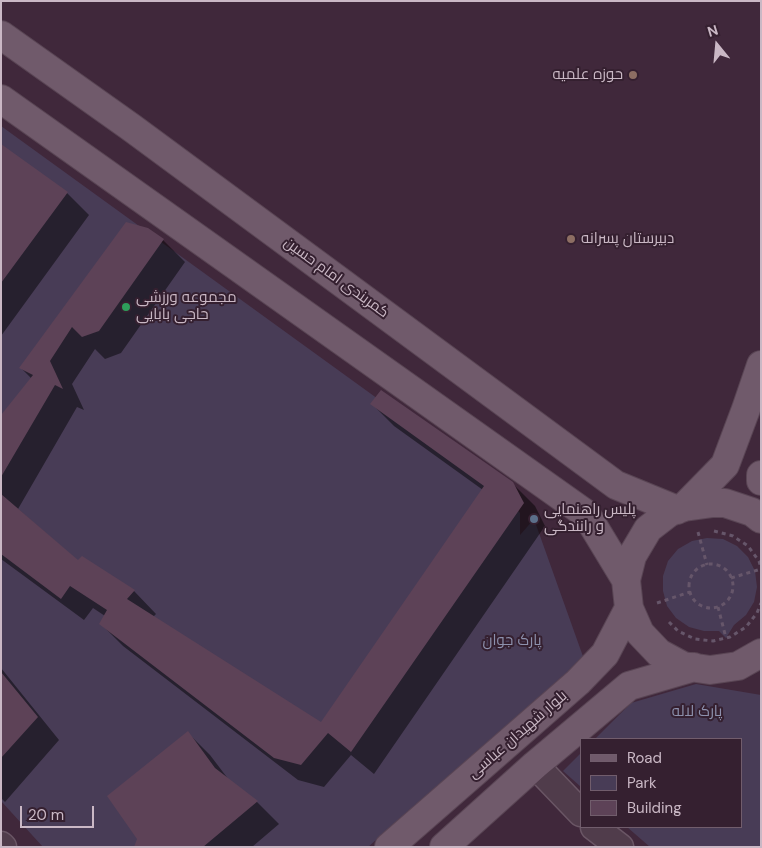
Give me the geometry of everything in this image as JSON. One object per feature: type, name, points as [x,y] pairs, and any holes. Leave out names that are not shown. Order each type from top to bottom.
[{"type":"main road","name":"کمربندی امام حسین","points":[[1,35],[132,128],[616,484],[680,508]]},
{"type":"main road","points":[[1,99],[586,514],[626,580]]},
{"type":"main road","points":[[680,508],[725,465],[761,365]]},
{"type":"main road","points":[[761,475],[761,481]]},
{"type":"main road","points":[[753,664],[710,670],[683,666],[659,653],[640,633],[629,608],[626,580],[632,556],[648,529],[670,512],[680,508],[725,502],[752,512],[761,519]]},
{"type":"main road","name":"بلوار شهیدان عباسی","points":[[389,847],[578,682],[605,654],[629,608]]},
{"type":"main road","points":[[444,847],[535,765],[629,686],[694,668]]},
{"type":"street","points":[[535,765],[580,813]]},
{"type":"street","points":[[595,828],[620,847]]},
{"type":"path","points":[[707,565],[698,532],[716,531],[733,536],[748,546],[759,561],[761,568],[731,578]]},
{"type":"path","points":[[707,565],[718,566],[725,569],[731,578],[733,589],[731,596],[727,602],[718,607],[707,608],[701,606],[691,596],[690,582],[692,575],[697,569],[707,565]]},
{"type":"path","points":[[661,611],[657,603],[690,592]]},
{"type":"path","points":[[665,619],[678,631],[695,639],[713,641],[730,637],[746,627],[757,613],[761,603]]},
{"type":"path","points":[[718,607],[726,638]]},
{"type":"green space","name":"مجموعه ورزشی حاجی بابایی","points":[[1,126],[501,488],[520,513],[520,535],[534,519],[585,662],[530,706],[368,847],[43,847],[1,801]]},
{"type":"green space","points":[[707,538],[723,539],[737,546],[748,557],[755,571],[757,587],[754,602],[746,615],[734,625],[726,638],[719,631],[704,631],[689,627],[676,618],[667,606],[663,591],[663,576],[668,561],[678,549],[692,541]]},
{"type":"green space","name":"پارک لاله","points":[[696,684],[761,695],[761,847],[650,847],[628,828],[742,828],[742,738],[596,738],[631,703]]},
{"type":"green space","points":[[580,754],[580,786],[563,771]]},
{"type":"building","points":[[1,144],[68,192],[1,283]]},
{"type":"building","points":[[126,222],[148,228],[164,239],[99,331],[82,337],[72,327],[50,361],[63,389],[55,385],[1,477],[1,415],[33,375],[19,368]]},
{"type":"building","points":[[381,390],[513,482],[524,503],[351,752],[328,733],[301,765],[274,758],[99,624],[107,610],[70,586],[61,599],[1,554],[1,494],[78,560],[82,556],[135,590],[127,599],[321,722],[484,486],[370,404]]},
{"type":"building","points":[[1,672],[38,717],[1,758]]},
{"type":"building","points":[[188,731],[215,768],[258,801],[203,847],[134,847],[137,839],[107,796]]},
{"type":"place","name":"حوزه علمیه","points":[[633,75]]},
{"type":"place","name":"دبیرستان پسرانه","points":[[571,239]]},
{"type":"place","name":"مجموعه ورزشی حاجی بابایی","points":[[126,307]]},
{"type":"place","name":"پلیس راهنمایی و رانندگی","points":[[534,519]]},
{"type":"park label","name":"پارک جوان","points":[[512,641]]}]
